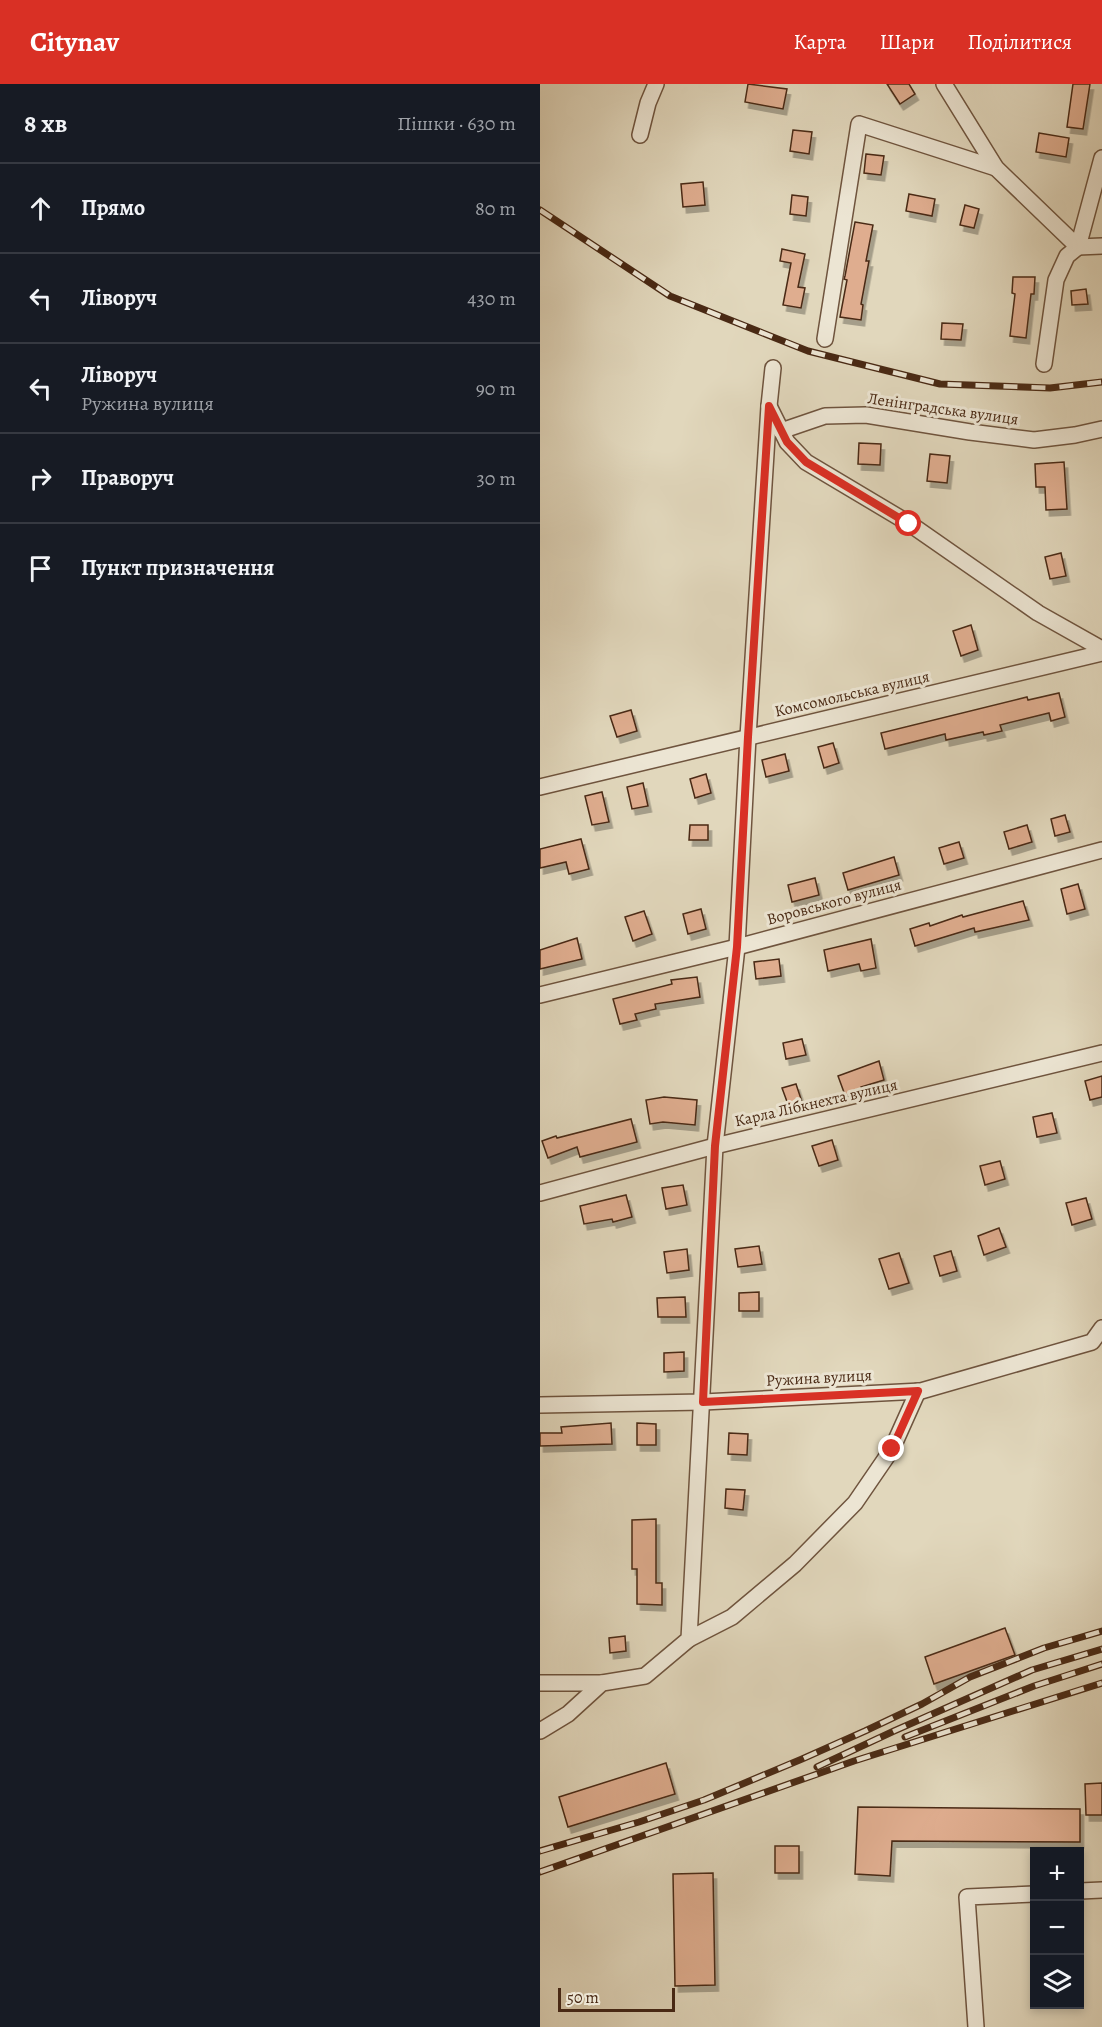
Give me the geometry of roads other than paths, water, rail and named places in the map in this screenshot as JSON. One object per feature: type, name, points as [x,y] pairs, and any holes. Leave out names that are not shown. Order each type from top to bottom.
[{"type":"street","points":[[640,135],[648,103],[656,84]]},
{"type":"street","points":[[944,84],[996,168],[1078,247],[1102,246]]},
{"type":"street","points":[[825,339],[859,124],[996,168]]},
{"type":"street","points":[[1044,364],[1056,280],[1067,256],[1078,247],[1102,158]]},
{"type":"street","points":[[689,1639],[715,1146],[737,947],[748,737],[773,368]]},
{"type":"street","points":[[769,406],[787,442],[806,462],[909,524],[1038,613],[1102,651]]},
{"type":"street","name":"Ленінградська вулиця","points":[[782,431],[825,416],[866,415],[1034,440],[1102,429]]},
{"type":"street","name":"Комсомольська вулиця","points":[[540,787],[1102,651]]},
{"type":"street","name":"Воровського вулиця","points":[[540,995],[737,947],[1102,850]]},
{"type":"street","name":"Карла Лібкнехта вулиця","points":[[540,1192],[715,1146],[1102,1053]]},
{"type":"street","name":"Ружина вулиця","points":[[540,1405],[703,1402],[918,1391],[1092,1342],[1102,1328]]},
{"type":"street","points":[[540,1683],[602,1683],[645,1676],[689,1639],[732,1617],[795,1564],[855,1503],[892,1449],[918,1391]]},
{"type":"street","points":[[540,1731],[568,1714],[602,1683]]},
{"type":"street","points":[[1084,1891],[1102,1890]]},
{"type":"street","points":[[976,2027],[967,1897],[1030,1894]]},
{"type":"railway","points":[[540,210],[670,296],[808,351],[940,384],[1050,388],[1102,382]]},
{"type":"railway","points":[[540,1851],[704,1800],[865,1731],[922,1704],[970,1677],[1044,1648],[1102,1631]]},
{"type":"railway","points":[[817,1767],[1032,1670],[1102,1649]]},
{"type":"railway","points":[[905,1737],[1034,1686],[1102,1664]]},
{"type":"railway","points":[[540,1872],[854,1761],[1102,1683]]}]
